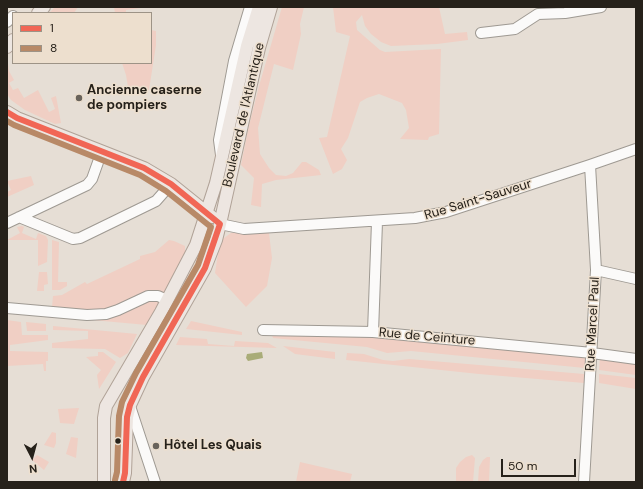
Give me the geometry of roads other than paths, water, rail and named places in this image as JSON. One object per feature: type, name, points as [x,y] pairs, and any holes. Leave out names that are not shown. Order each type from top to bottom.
[{"type":"main road","name":"Boulevard de l'Atlantique","points":[[102,479],[104,418],[106,406],[167,300],[196,245],[216,183],[247,46],[259,7]]},
{"type":"main road","name":"Boulevard de l'Atlantique","points":[[124,482],[127,417],[130,405],[143,377],[205,268],[220,224],[259,48],[271,7]]},
{"type":"main road","points":[[7,112],[21,120],[144,168],[171,184],[220,224]]},
{"type":"street","name":"Boulevard de l'Atlantique","points":[[221,162],[219,140],[234,61],[250,7]]},
{"type":"street","points":[[481,33],[515,29],[538,14],[565,13],[601,7]]},
{"type":"street","name":"Rue Saint-Sauveur","points":[[220,224],[244,229],[377,222],[415,218],[446,212],[636,149]]},
{"type":"street","points":[[7,223],[90,182],[102,151]]},
{"type":"street","name":"Rue Marcel Paul","points":[[584,482],[596,270],[590,165]]},
{"type":"street","points":[[19,217],[73,239],[80,238],[156,201],[171,184]]},
{"type":"street","points":[[373,332],[377,222]]},
{"type":"street","points":[[596,270],[636,279]]},
{"type":"street","points":[[7,308],[86,315],[106,314],[148,296],[158,296],[167,300]]},
{"type":"street","name":"Rue de Ceinture","points":[[263,330],[373,332],[592,353],[636,359]]},
{"type":"street","points":[[130,405],[155,482]]},
{"type":"place","name":"Ancienne caserne de pompiers","points":[[79,98]]},
{"type":"place","name":"Hôtel Les Quais","points":[[156,446]]}]
